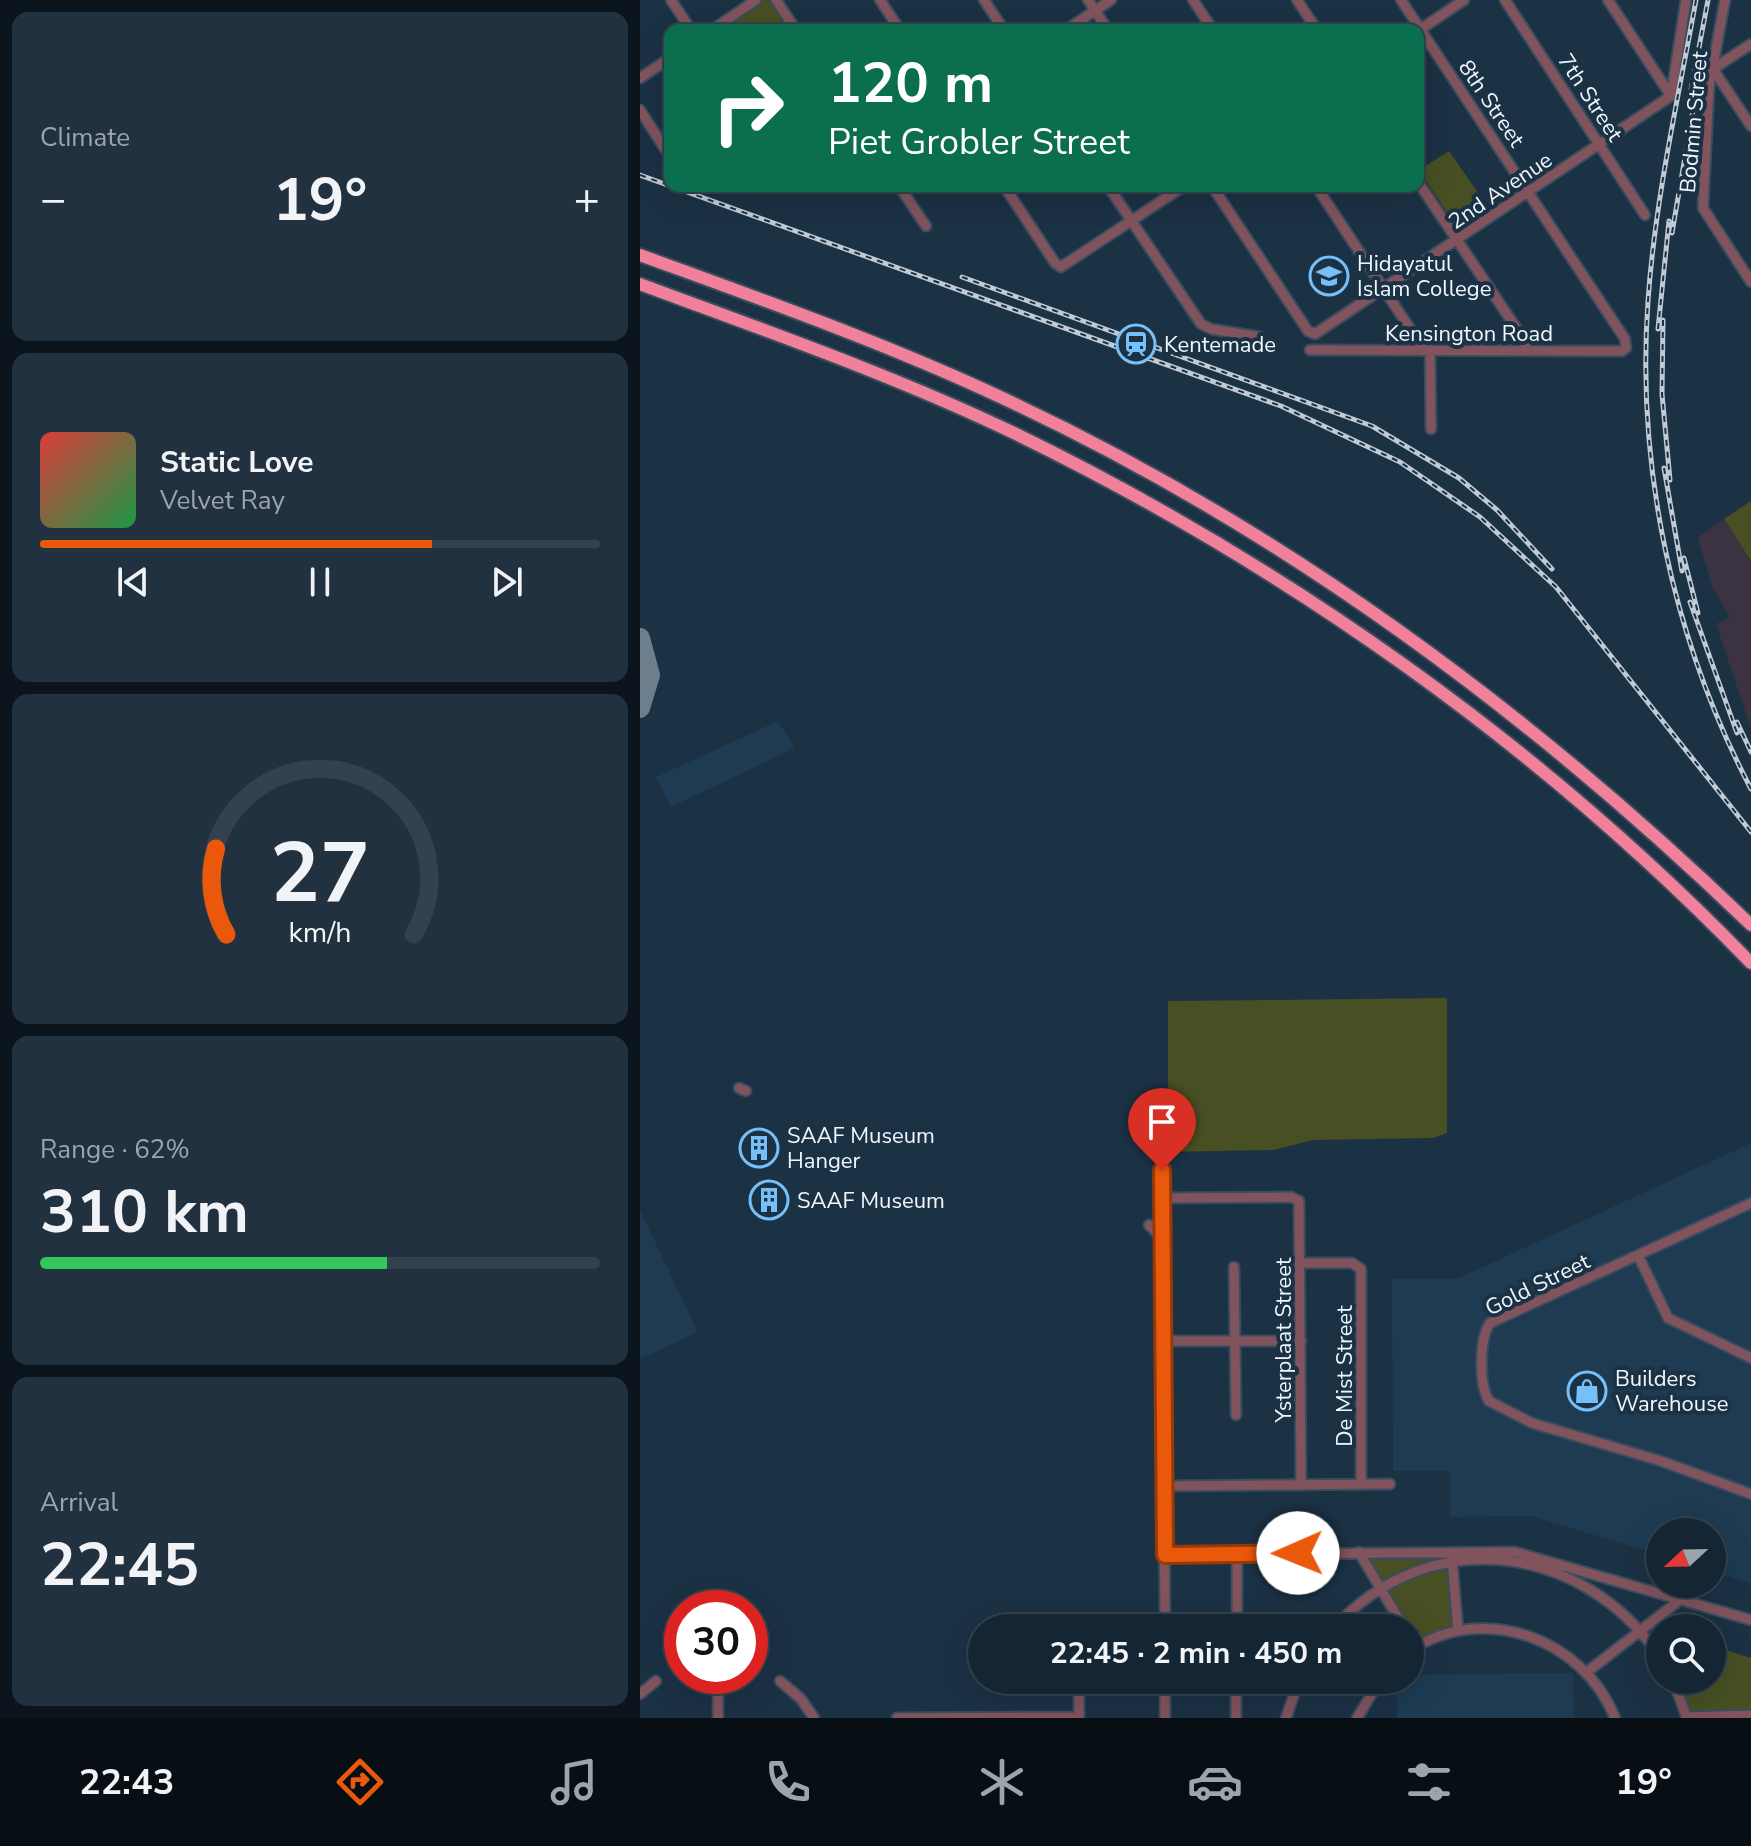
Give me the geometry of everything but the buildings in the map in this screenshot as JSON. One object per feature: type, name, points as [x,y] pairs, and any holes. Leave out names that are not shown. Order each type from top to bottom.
[{"type":"highway","points":[[640,255],[811,317],[984,389],[1151,473],[1277,547],[1392,623],[1504,706],[1611,794],[1751,925]]},
{"type":"highway","points":[[640,284],[901,382],[1013,433],[1124,489],[1272,576],[1415,673],[1505,742],[1593,814],[1751,963]]},
{"type":"street","points":[[671,0],[687,24]]},
{"type":"street","points":[[721,24],[756,0]]},
{"type":"street","points":[[776,0],[792,24]]},
{"type":"street","points":[[880,0],[896,24]]},
{"type":"street","points":[[984,0],[1000,24]]},
{"type":"street","points":[[1088,0],[1104,24]]},
{"type":"street","points":[[1075,24],[1111,0]]},
{"type":"street","points":[[1193,0],[1209,24]]},
{"type":"street","points":[[1297,0],[1313,24]]},
{"type":"street","name":"8th Street","points":[[1401,0],[1415,24]]},
{"type":"street","points":[[1424,27],[1464,0]]},
{"type":"street","name":"7th Street","points":[[1505,0],[1645,215]]},
{"type":"street","points":[[1608,0],[1671,96]]},
{"type":"street","points":[[1671,96],[1686,0]]},
{"type":"street","name":"Bodmin Street","points":[[1725,0],[1713,69],[1703,208],[1751,281]]},
{"type":"street","name":"8th Street","points":[[1424,37],[1625,339],[1626,348]]},
{"type":"street","points":[[1751,44],[1713,69],[1751,126]]},
{"type":"street","points":[[640,78],[664,62]]},
{"type":"street","name":"2nd Avenue","points":[[1216,192],[1308,331],[1318,332],[1671,96]]},
{"type":"street","points":[[640,110],[664,147]]},
{"type":"street","points":[[1424,191],[1523,338],[1527,351]]},
{"type":"street","points":[[903,192],[926,226]]},
{"type":"street","points":[[1008,192],[1057,266],[1175,192]]},
{"type":"street","points":[[1112,192],[1201,324],[1211,329],[1260,337]]},
{"type":"street","points":[[1320,192],[1427,350],[1431,429]]},
{"type":"street","name":"Kensington Road","points":[[1310,350],[1622,351],[1626,348]]},
{"type":"street","points":[[1162,1170],[1165,1614]]},
{"type":"street","name":"Ysterplaat Street","points":[[1163,1198],[1296,1198],[1301,1206],[1301,1485]]},
{"type":"street","name":"Gold Street","points":[[1751,1203],[1490,1323],[1484,1337],[1485,1395],[1496,1407],[1519,1418],[1646,1456],[1751,1494]]},
{"type":"street","points":[[1149,1225],[1164,1240]]},
{"type":"street","points":[[1638,1255],[1668,1318],[1751,1358]]},
{"type":"street","name":"De Mist Street","points":[[1301,1263],[1352,1263],[1361,1269],[1361,1484]]},
{"type":"street","points":[[1234,1267],[1236,1415]]},
{"type":"street","points":[[1164,1341],[1301,1341]]},
{"type":"street","points":[[1165,1486],[1390,1484]]},
{"type":"street","points":[[1165,1555],[1359,1552],[1516,1562],[1570,1579],[1613,1603],[1646,1638]]},
{"type":"street","points":[[1359,1552],[1395,1614]]},
{"type":"street","points":[[1351,1614],[1380,1589],[1452,1556],[1515,1552],[1646,1588]]},
{"type":"street","points":[[1237,1554],[1237,1614]]},
{"type":"street","points":[[1452,1556],[1458,1631]]},
{"type":"street","points":[[1570,1579],[1574,1567]]},
{"type":"street","points":[[1587,1672],[1676,1603],[1678,1598],[1751,1620]]},
{"type":"street","points":[[1424,1645],[1458,1631],[1488,1628],[1518,1632],[1559,1650],[1587,1672],[1615,1718]]},
{"type":"street","points":[[640,1694],[656,1681]]},
{"type":"street","points":[[780,1681],[801,1699],[814,1718]]},
{"type":"street","points":[[716,1694],[718,1718]]},
{"type":"street","points":[[897,1718],[1079,1718],[1079,1694]]},
{"type":"street","points":[[1165,1694],[1165,1718]]},
{"type":"street","points":[[1236,1694],[1236,1718]]},
{"type":"street","points":[[1286,1718],[1294,1694]]},
{"type":"street","points":[[1357,1718],[1372,1694]]},
{"type":"street","points":[[1678,1694],[1686,1718],[1751,1715]]},
{"type":"shaded area","points":[[1724,519],[1751,561],[1751,729],[1716,624],[1730,617],[1713,589],[1698,537]]},
{"type":"shaded area","points":[[778,721],[795,748],[671,807],[656,777]]},
{"type":"shaded area","points":[[1751,1143],[1751,1583],[1726,1575],[1726,1518],[1646,1518],[1646,1551],[1531,1516],[1450,1517],[1450,1471],[1393,1471],[1392,1279],[1457,1279]]},
{"type":"shaded area","points":[[640,1210],[698,1332],[640,1359]]},
{"type":"shaded area","points":[[1573,1673],[1574,1718],[1397,1718],[1396,1694],[1424,1694],[1424,1675]]},
{"type":"green space","points":[[764,0],[772,1],[787,24],[727,24]]},
{"type":"green space","points":[[1449,151],[1490,210],[1463,227],[1456,226],[1424,178],[1424,167]]},
{"type":"green space","points":[[1751,501],[1751,561],[1724,519]]},
{"type":"green space","points":[[1447,998],[1447,1133],[1433,1138],[1313,1140],[1274,1150],[1160,1152],[1168,1111],[1168,1001]]},
{"type":"green space","points":[[1441,1556],[1442,1559],[1381,1583],[1366,1557]]},
{"type":"green space","points":[[1449,1567],[1454,1625],[1424,1637],[1424,1614],[1402,1614],[1388,1590],[1418,1575]]},
{"type":"green space","points":[[1726,1650],[1751,1658],[1751,1710],[1689,1711],[1682,1694],[1726,1694]]},
{"type":"taxiway","points":[[640,638],[650,675],[640,708]]},
{"type":"railway","points":[[1696,0],[1651,263],[1646,364],[1648,427],[1655,490],[1681,613],[1700,673],[1751,789]]},
{"type":"railway","points":[[1690,95],[1708,0]]},
{"type":"railway","points":[[1672,233],[1697,87]]},
{"type":"railway","points":[[640,175],[664,184]]},
{"type":"railway","points":[[687,192],[1281,406],[1400,462],[1480,517],[1556,587],[1751,832]]},
{"type":"railway","points":[[1658,329],[1669,221]]},
{"type":"railway","points":[[962,277],[1372,426],[1459,478],[1497,510],[1552,569]]},
{"type":"railway","points":[[1663,320],[1662,394],[1670,480]]},
{"type":"railway","points":[[1664,468],[1682,571]]},
{"type":"railway","points":[[1684,558],[1698,613]]},
{"type":"railway","points":[[1690,602],[1737,733]]},
{"type":"railway","points":[[1737,722],[1751,752]]},
{"type":"place","name":"Hidayatul Islam College","points":[[1329,276]]},
{"type":"place","name":"Kentemade","points":[[1136,344]]},
{"type":"place","name":"SAAF Museum Hanger","points":[[759,1148]]},
{"type":"place","name":"SAAF Museum","points":[[769,1200]]},
{"type":"place","name":"Builders Warehouse","points":[[1587,1391]]},
{"type":"route","points":[[1162,1170],[1165,1555],[1298,1553]]}]
